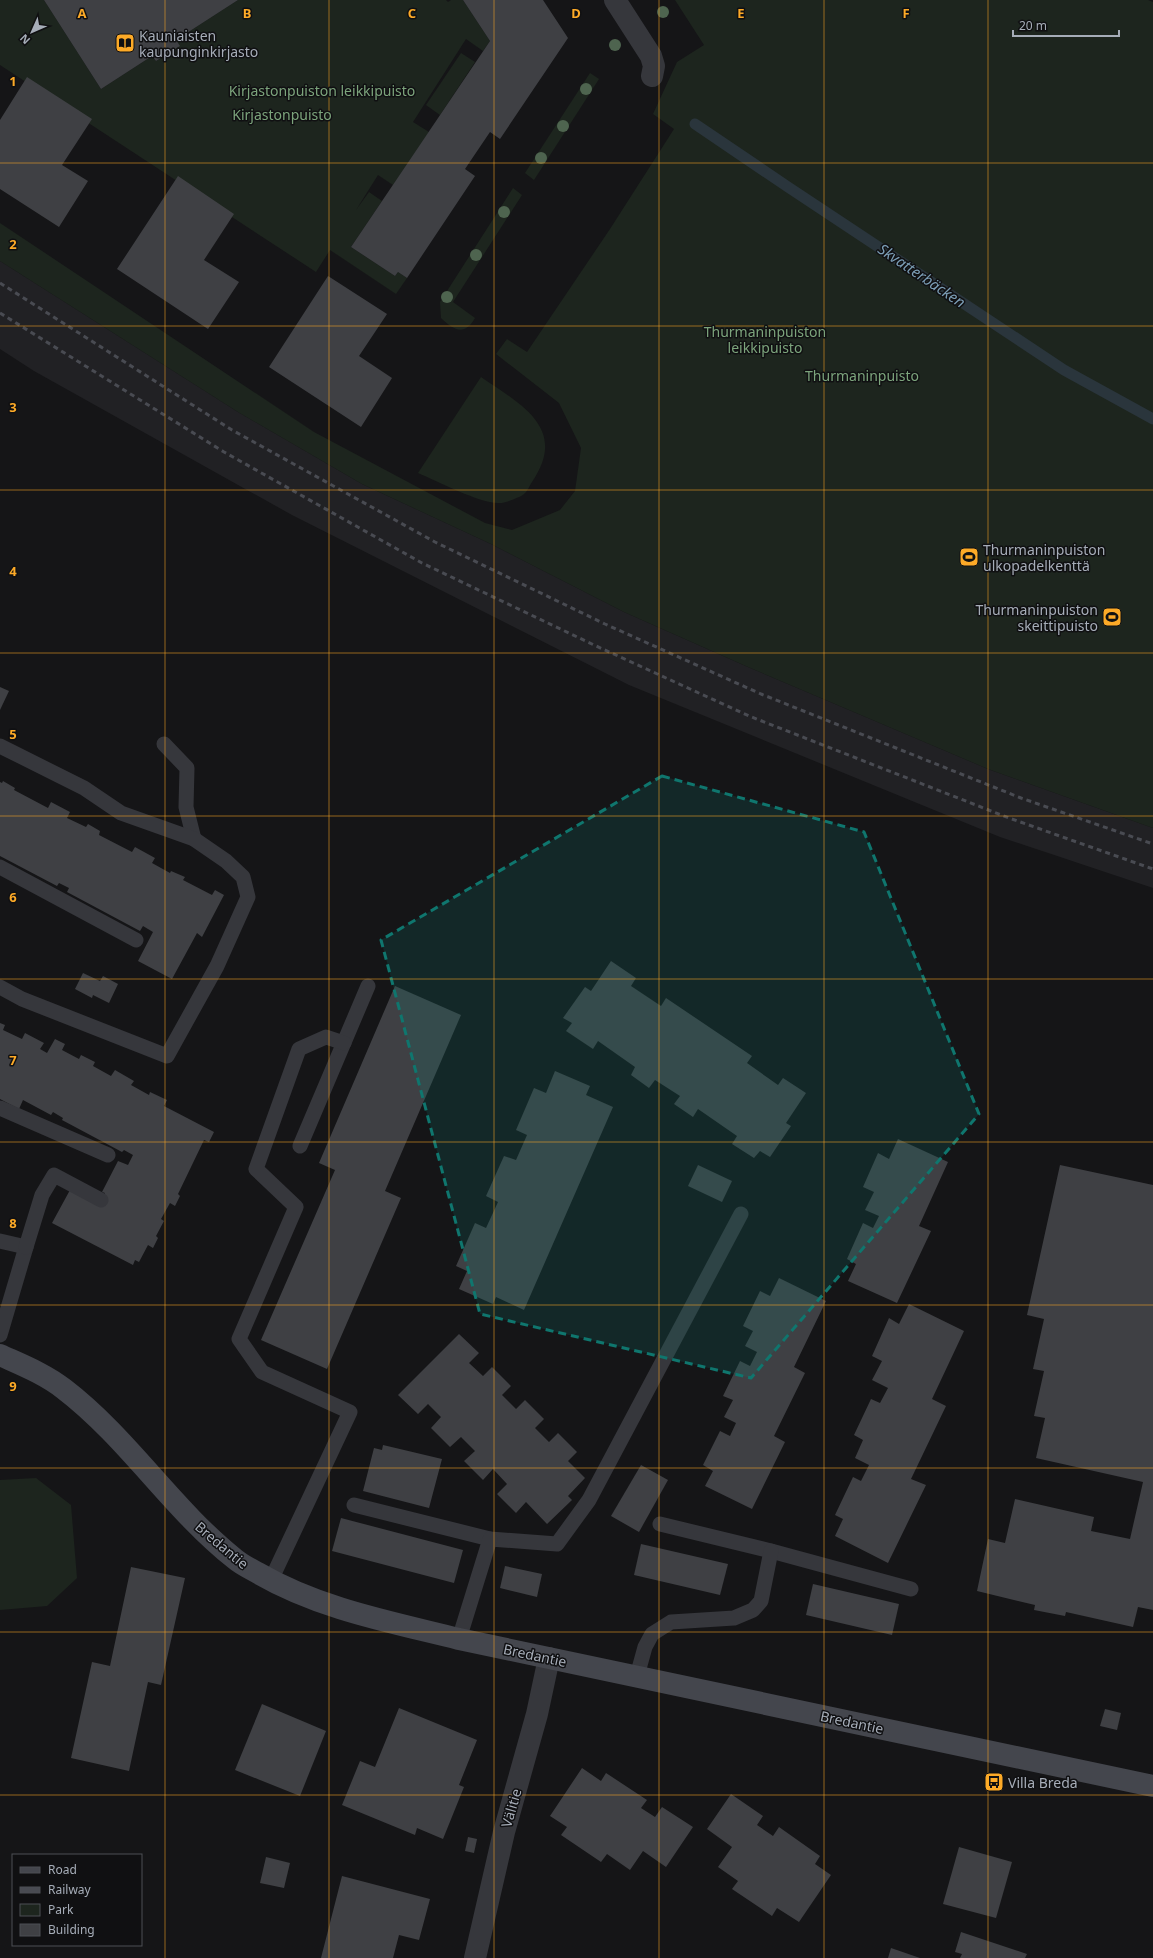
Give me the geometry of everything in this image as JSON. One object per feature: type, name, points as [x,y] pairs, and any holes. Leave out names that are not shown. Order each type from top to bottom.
[{"type":"street","points":[[615,0],[651,56],[654,66],[652,76]]},
{"type":"street","name":"Bredantie","points":[[0,1355],[31,1368],[63,1388],[92,1412],[208,1537],[237,1560],[271,1580],[312,1600],[356,1613],[459,1639],[1153,1786]]},
{"type":"street","name":"Välitie","points":[[475,1958],[504,1832],[537,1714],[549,1658]]},
{"type":"lane","points":[[164,744],[187,768],[186,807],[194,839]]},
{"type":"lane","points":[[0,746],[84,788],[121,813],[194,839],[226,861],[243,877],[248,896],[217,966],[168,1056],[22,999],[0,987]]},
{"type":"lane","points":[[0,868],[136,940]]},
{"type":"lane","points":[[300,1146],[368,986]]},
{"type":"lane","points":[[271,1580],[350,1412],[262,1372],[239,1339],[296,1207],[256,1169],[299,1049],[326,1037],[344,1043]]},
{"type":"lane","points":[[0,1108],[108,1155]]},
{"type":"lane","points":[[0,1335],[42,1195],[54,1175],[101,1200]]},
{"type":"lane","points":[[354,1505],[490,1539],[557,1544],[589,1500],[741,1214]]},
{"type":"lane","points":[[0,1241],[26,1248]]},
{"type":"lane","points":[[660,1524],[771,1551],[911,1589]]},
{"type":"lane","points":[[459,1639],[490,1539]]},
{"type":"lane","points":[[637,1676],[646,1647],[652,1634],[671,1622],[734,1618],[752,1610],[761,1601],[771,1551]]},
{"type":"highlighted area","points":[[662,776],[864,832],[979,1114],[751,1378],[480,1314],[381,940]]},
{"type":"shaded area","points":[[0,261],[238,412],[362,484],[491,544],[624,612],[748,667],[988,769],[1153,828],[1153,888],[1000,837],[629,685],[292,515],[34,371],[0,349]]},
{"type":"green space","name":"Kirjastonpuisto","points":[[0,0],[44,0],[101,89],[152,56],[156,61],[179,46],[176,40],[238,0],[446,0],[448,2],[451,0],[463,0],[490,41],[483,51],[466,39],[413,122],[429,132],[393,185],[378,175],[356,210],[369,192],[382,201],[351,247],[395,276],[398,272],[407,278],[396,294],[330,250],[316,272],[0,65]]},
{"type":"green space","name":"Thurmaninpuisto","points":[[675,0],[1148,0],[1153,2],[1153,828],[988,769],[748,667],[624,612],[491,544],[362,484],[238,412],[0,261],[0,223],[314,432],[485,523],[512,530],[560,510],[575,491],[581,448],[559,403],[496,354],[507,339],[527,352],[610,229],[674,129],[653,114],[677,62],[704,45]]},
{"type":"green space","points":[[461,53],[475,62],[440,115],[426,105]]},
{"type":"green space","points":[[590,73],[599,79],[534,180],[525,173]]},
{"type":"green space","points":[[513,188],[522,195],[453,302],[475,318],[467,328],[459,330],[450,326],[441,318],[440,302]]},
{"type":"green space","points":[[481,377],[511,397],[535,419],[542,432],[545,447],[542,463],[526,492],[519,497],[503,503],[490,502],[480,499],[418,473]]},
{"type":"green space","points":[[36,1478],[71,1505],[77,1578],[47,1606],[0,1610],[0,1480]]},
{"type":"building","name":"Kauniaisten kaupunginkirjasto","points":[[44,0],[238,0],[176,40],[180,46],[156,61],[152,56],[101,89]]},
{"type":"building","points":[[463,0],[543,0],[568,38],[500,139],[490,132],[465,169],[475,176],[407,278],[398,272],[395,276],[351,247],[490,41]]},
{"type":"building","points":[[27,77],[92,119],[62,165],[88,181],[59,227],[0,189],[0,120]]},
{"type":"building","points":[[178,176],[234,214],[204,260],[239,282],[208,329],[117,269]]},
{"type":"building","points":[[328,276],[387,314],[359,356],[392,378],[361,427],[269,367]]},
{"type":"building","points":[[0,687],[9,691],[0,710]]},
{"type":"building","points":[[3,781],[15,788],[14,790],[48,808],[51,802],[70,812],[67,818],[86,827],[88,824],[100,831],[99,835],[132,852],[135,847],[155,858],[152,863],[170,873],[171,871],[185,877],[183,880],[212,895],[215,890],[224,895],[202,937],[197,933],[172,979],[138,961],[153,932],[143,926],[140,931],[67,892],[69,888],[59,883],[57,886],[0,856],[0,782],[2,783]]},
{"type":"building","points":[[611,961],[636,978],[631,986],[661,1006],[666,998],[752,1056],[747,1063],[778,1085],[783,1078],[806,1093],[786,1123],[791,1126],[770,1157],[760,1151],[754,1158],[732,1144],[737,1136],[698,1109],[693,1117],[674,1104],[680,1096],[655,1080],[649,1088],[631,1075],[635,1067],[598,1041],[593,1049],[566,1031],[572,1023],[563,1018],[585,987],[591,991]]},
{"type":"building","points":[[83,973],[100,981],[103,976],[118,984],[109,1003],[93,995],[92,998],[75,989]]},
{"type":"building","points":[[395,986],[461,1015],[385,1191],[401,1198],[327,1369],[261,1340],[335,1170],[319,1163]]},
{"type":"building","points":[[0,1023],[5,1025],[3,1030],[22,1039],[25,1033],[44,1043],[40,1049],[47,1053],[55,1039],[65,1044],[62,1050],[79,1059],[81,1055],[95,1062],[93,1066],[111,1076],[115,1070],[134,1081],[131,1085],[149,1095],[150,1092],[167,1100],[164,1106],[214,1132],[209,1142],[204,1140],[178,1194],[180,1196],[175,1206],[170,1203],[161,1219],[164,1221],[156,1236],[158,1238],[153,1248],[148,1245],[139,1262],[135,1260],[133,1265],[52,1223],[70,1190],[98,1205],[105,1193],[102,1192],[118,1161],[128,1165],[133,1155],[124,1150],[122,1152],[62,1120],[63,1118],[53,1112],[51,1115],[23,1100],[19,1109],[0,1099]]},
{"type":"building","points":[[555,1071],[590,1086],[586,1095],[613,1107],[524,1310],[496,1297],[493,1304],[459,1289],[467,1271],[456,1266],[475,1223],[486,1228],[498,1202],[486,1196],[504,1156],[516,1160],[527,1135],[516,1130],[534,1088],[546,1093]]},
{"type":"building","points":[[898,1139],[948,1162],[919,1226],[931,1231],[897,1303],[848,1281],[856,1264],[847,1259],[863,1223],[873,1228],[879,1216],[865,1210],[874,1192],[863,1187],[878,1153],[889,1159]]},
{"type":"building","points":[[698,1165],[732,1181],[722,1202],[688,1186]]},
{"type":"building","points":[[1060,1165],[1153,1185],[1153,1610],[1138,1607],[1133,1627],[1066,1612],[1065,1616],[1034,1610],[1035,1605],[977,1591],[988,1539],[1005,1543],[1015,1499],[1094,1517],[1091,1531],[1130,1539],[1143,1482],[1036,1458],[1045,1418],[1034,1416],[1044,1371],[1033,1369],[1044,1319],[1027,1315]]},
{"type":"building","points":[[779,1278],[826,1301],[794,1367],[805,1373],[774,1436],[785,1442],[752,1509],[705,1486],[713,1471],[703,1465],[720,1431],[730,1436],[736,1423],[724,1417],[733,1400],[723,1396],[740,1361],[750,1366],[757,1352],[745,1346],[753,1331],[743,1326],[760,1291],[770,1296]]},
{"type":"building","points":[[909,1304],[964,1331],[932,1399],[946,1406],[911,1479],[926,1485],[888,1563],[835,1536],[843,1519],[835,1515],[853,1477],[861,1481],[869,1465],[855,1458],[863,1440],[854,1435],[871,1399],[880,1403],[888,1388],[872,1380],[882,1361],[872,1356],[889,1318],[899,1324]]},
{"type":"building","points":[[459,1334],[479,1353],[469,1363],[483,1376],[492,1367],[511,1386],[502,1395],[516,1409],[525,1400],[544,1419],[535,1428],[549,1442],[558,1433],[577,1452],[568,1461],[585,1478],[568,1496],[572,1500],[547,1524],[526,1502],[516,1513],[497,1494],[507,1484],[493,1469],[483,1480],[464,1461],[475,1451],[461,1437],[450,1447],[431,1428],[441,1417],[428,1404],[418,1414],[398,1395]]},
{"type":"building","points":[[383,1445],[442,1459],[429,1508],[363,1491],[374,1448],[382,1450]]},
{"type":"building","points":[[641,1465],[668,1480],[639,1532],[611,1516]]},
{"type":"building","points":[[341,1518],[463,1550],[454,1583],[332,1551]]},
{"type":"building","points":[[641,1544],[728,1564],[720,1595],[634,1575]]},
{"type":"building","points":[[505,1566],[542,1574],[537,1597],[500,1588]]},
{"type":"building","points":[[131,1567],[185,1578],[161,1685],[148,1682],[129,1771],[71,1758],[92,1662],[110,1666]]},
{"type":"building","points":[[813,1584],[899,1604],[892,1635],[806,1615]]},
{"type":"building","points":[[262,1704],[326,1731],[300,1796],[235,1770]]},
{"type":"building","points":[[399,1708],[477,1740],[459,1785],[464,1787],[443,1839],[417,1828],[415,1835],[342,1805],[360,1761],[375,1767]]},
{"type":"building","points":[[1105,1709],[1121,1713],[1117,1730],[1100,1726]]},
{"type":"building","points":[[582,1768],[601,1781],[606,1773],[647,1800],[641,1808],[655,1817],[662,1807],[693,1827],[666,1867],[643,1851],[630,1870],[607,1854],[601,1862],[561,1835],[567,1827],[550,1816]]},
{"type":"building","points":[[731,1794],[763,1816],[757,1825],[773,1836],[779,1827],[820,1856],[815,1864],[831,1875],[799,1922],[777,1908],[772,1916],[732,1889],[738,1881],[718,1867],[732,1847],[707,1829]]},
{"type":"building","points":[[468,1837],[477,1839],[474,1853],[465,1851]]},
{"type":"building","points":[[959,1847],[1012,1862],[996,1918],[943,1904]]},
{"type":"building","points":[[266,1857],[290,1863],[284,1888],[260,1883]]},
{"type":"building","points":[[342,1876],[430,1899],[419,1940],[399,1935],[393,1958],[321,1958]]},
{"type":"building","points":[[961,1932],[1027,1954],[1025,1958],[960,1958],[962,1954],[955,1952]]},
{"type":"building","points":[[891,1948],[920,1958],[888,1958]]},
{"type":"waterway","name":"Skvatterbäcken","points":[[695,124],[1064,370],[1153,419]]},
{"type":"railway","points":[[0,283],[232,430],[435,542],[605,624],[761,694],[1021,798],[1153,844]]},
{"type":"railway","points":[[0,313],[224,452],[422,563],[594,645],[749,716],[1009,818],[1153,869]]},
{"type":"place","name":"Kauniaisten kaupunginkirjasto","points":[[125,43]]},
{"type":"place","name":"Thurmaninpuiston ulkopadelkenttä","points":[[969,557]]},
{"type":"place","name":"Thurmaninpuiston skeittipuisto","points":[[1112,617]]},
{"type":"place","name":"Villa Breda","points":[[994,1782]]},
{"type":"park label","name":"Kirjastonpuiston leikkipuisto","points":[[322,90]]},
{"type":"park label","name":"Thurmaninpuiston leikkipuisto","points":[[765,340]]}]
